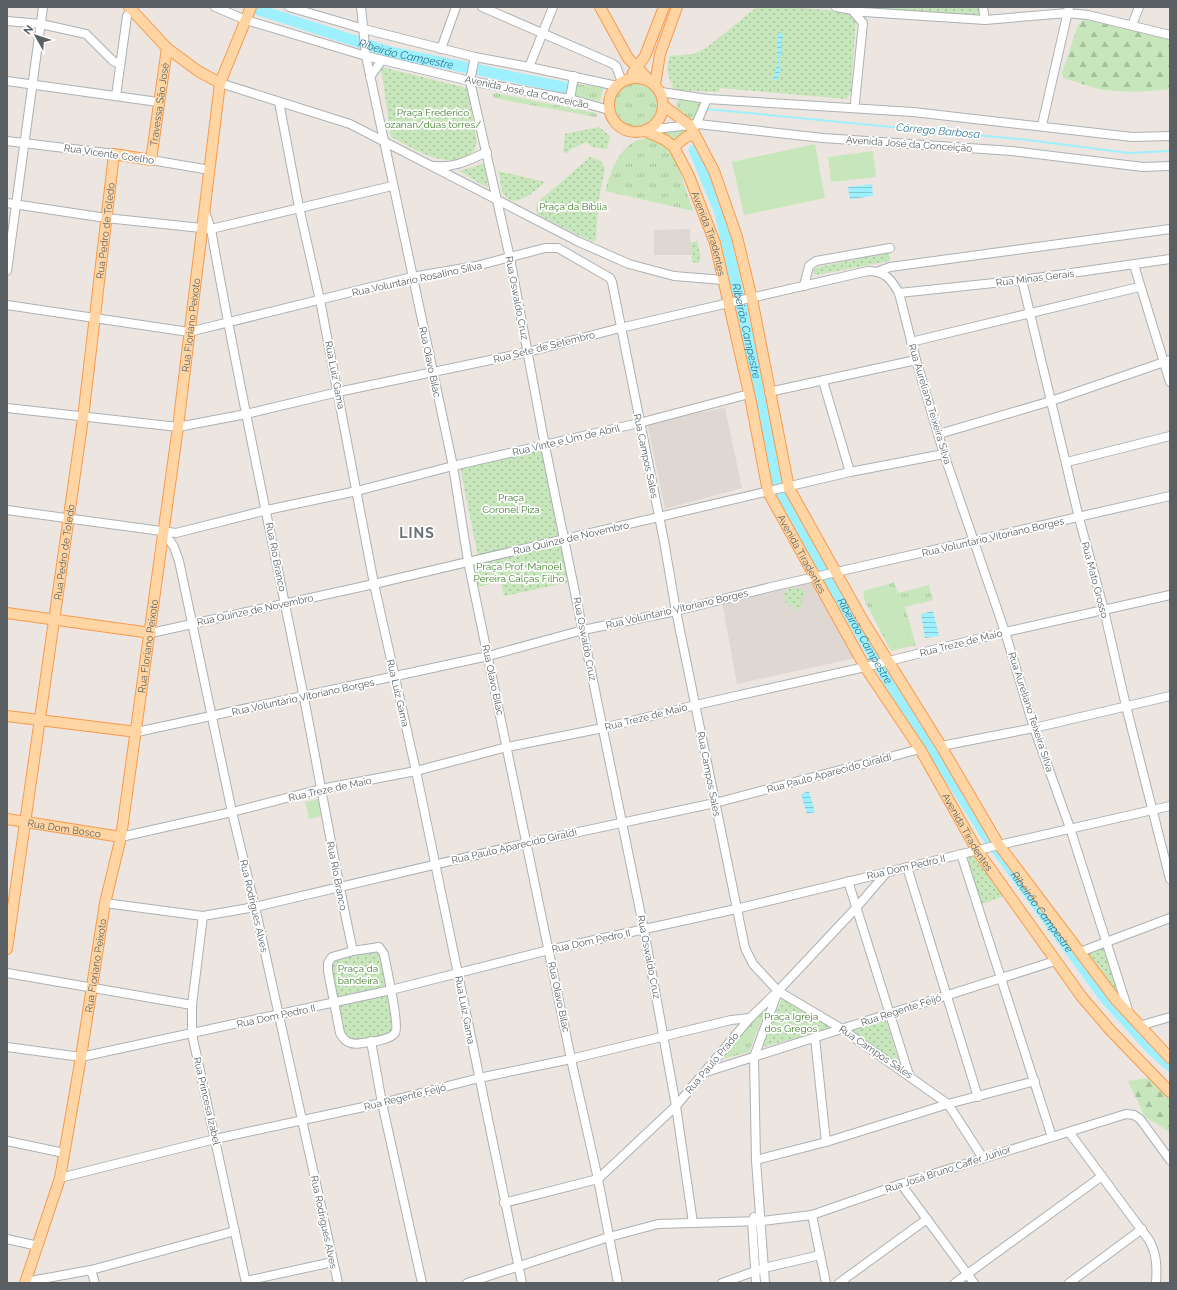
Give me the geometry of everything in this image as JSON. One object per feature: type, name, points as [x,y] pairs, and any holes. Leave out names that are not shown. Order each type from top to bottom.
[{"type":"main road","points":[[600,7],[621,45],[637,68],[655,86],[664,106],[659,120],[647,130],[638,132],[624,129],[614,120],[609,110],[610,97],[622,82],[637,68],[645,56],[664,7]]},
{"type":"main road","points":[[655,86],[660,54],[677,7]]},
{"type":"main road","points":[[130,9],[167,48],[198,71],[220,83]]},
{"type":"main road","name":"Rua Floriano Peixoto","points":[[25,1282],[60,1178],[105,903],[121,837],[164,532],[189,332],[206,229],[210,170],[220,83],[249,17]]},
{"type":"main road","name":"Travessa São José","points":[[151,160],[158,102],[167,48]]},
{"type":"main road","points":[[622,82],[635,77],[655,86]]},
{"type":"main road","name":"Avenida Tiradentes","points":[[664,106],[694,129],[714,171],[731,215],[750,299],[787,488],[886,662],[941,746],[997,845],[1130,1016],[1170,1058]]},
{"type":"main road","points":[[647,130],[674,147],[694,129]]},
{"type":"main road","name":"Avenida Tiradentes","points":[[674,147],[689,176],[715,243],[723,280],[731,303],[770,492],[819,576],[868,667],[920,749],[980,850],[1055,961],[1111,1031],[1170,1092]]},
{"type":"main road","name":"Rua Vicente Coelho","points":[[114,154],[151,160]]},
{"type":"main road","name":"Rua Pedro de Toledo","points":[[7,949],[9,919],[26,822],[41,721],[83,418],[114,154]]},
{"type":"main road","points":[[7,613],[150,633]]},
{"type":"main road","points":[[7,716],[137,732]]},
{"type":"main road","name":"Rua Dom Bosco","points":[[7,819],[121,837]]},
{"type":"street","points":[[7,271],[31,84],[43,7]]},
{"type":"street","name":"Avenida José da Conceição","points":[[215,7],[366,53],[382,60],[570,99],[609,110]]},
{"type":"street","points":[[249,17],[255,7]]},
{"type":"street","points":[[289,7],[364,32],[441,49],[474,60],[622,82],[616,66],[542,32],[482,7]]},
{"type":"street","name":"Rua Olavo Bilac","points":[[361,7],[366,53],[385,141],[392,186],[453,466],[468,561],[528,842],[571,1060],[598,1179],[618,1283]]},
{"type":"street","points":[[441,49],[456,7]]},
{"type":"street","points":[[529,67],[553,7]]},
{"type":"street","points":[[836,7],[852,10],[985,20],[1068,10],[1170,35]]},
{"type":"street","points":[[983,7],[985,20]]},
{"type":"street","points":[[1132,25],[1138,7]]},
{"type":"street","points":[[116,96],[127,16],[130,9]]},
{"type":"street","points":[[852,10],[863,23],[855,102]]},
{"type":"street","points":[[1042,125],[1068,10]]},
{"type":"street","points":[[7,21],[41,24],[86,34],[113,61],[120,64]]},
{"type":"street","points":[[370,76],[382,60]]},
{"type":"street","name":"Rua Oswaldo Cruz","points":[[474,60],[471,78],[510,258],[545,446],[644,930],[676,1106],[693,1223]]},
{"type":"street","points":[[570,99],[574,76]]},
{"type":"street","points":[[7,81],[158,102]]},
{"type":"street","points":[[220,83],[350,124],[579,242],[629,264],[674,276],[723,280]]},
{"type":"street","points":[[655,86],[707,98],[913,112],[1132,136],[1170,136]]},
{"type":"street","points":[[694,129],[707,98]]},
{"type":"street","name":"Rua Luiz Gama","points":[[279,102],[299,207],[320,300],[374,584],[416,771],[504,1203],[522,1283]]},
{"type":"street","name":"Avenida José da Conceição","points":[[647,130],[694,129],[1020,152],[1136,166],[1170,166]]},
{"type":"street","name":"Rua Vicente Coelho","points":[[7,141],[114,154]]},
{"type":"street","points":[[428,165],[446,167],[461,165],[487,152]]},
{"type":"street","name":"Rua Vicente Coelho","points":[[151,160],[210,170]]},
{"type":"street","points":[[7,203],[106,218],[206,229],[392,186]]},
{"type":"street","name":"Rua Rio Branco","points":[[206,229],[228,323],[267,510],[339,888],[353,951]]},
{"type":"street","name":"Rua Sete de Setembro","points":[[7,408],[83,418],[178,427],[246,414],[338,392],[432,374],[528,352],[620,328],[868,271],[879,271],[890,267],[1170,229]]},
{"type":"street","name":"Rua Voluntário Rosalino Silva","points":[[189,332],[412,277],[476,266],[545,248],[558,248],[606,275],[612,282]]},
{"type":"street","points":[[804,286],[809,266],[816,260],[890,248]]},
{"type":"street","name":"Rua Minas Gerais","points":[[899,293],[1022,280],[1170,259]]},
{"type":"street","points":[[1134,265],[1140,287],[1167,361],[1170,382]]},
{"type":"street","points":[[879,271],[894,284],[899,293]]},
{"type":"street","name":"Rua Mato Grosso","points":[[1022,280],[1067,462],[1079,518],[1104,610],[1126,706],[1170,879]]},
{"type":"street","name":"Rua Campos Sales","points":[[612,282],[676,611],[745,948],[753,964],[778,991],[842,1029],[948,1104],[983,1158]]},
{"type":"street","points":[[911,342],[1140,287]]},
{"type":"street","name":"Rua Aureliano Teixeira Silva","points":[[899,293],[916,360],[944,454],[1005,632],[1034,728],[1070,828],[1108,943],[1130,1016]]},
{"type":"street","points":[[7,305],[189,332]]},
{"type":"street","points":[[769,392],[916,360]]},
{"type":"street","points":[[939,434],[1051,401],[1167,361]]},
{"type":"street","points":[[823,381],[850,472]]},
{"type":"street","name":"Rua Vinte e Um de Abril","points":[[7,510],[176,533],[267,510],[357,491],[453,466],[545,446],[749,394]]},
{"type":"street","points":[[1067,462],[1170,436]]},
{"type":"street","name":"Rua Quinze de Novembro","points":[[150,633],[374,584],[850,472],[944,454]]},
{"type":"street","name":"Rua Voluntário Vitoriano Borges","points":[[137,732],[488,656],[583,630],[676,611],[819,576],[974,542],[1170,496]]},
{"type":"street","name":"Rua Rodrigues Alves","points":[[164,532],[174,547],[179,561],[211,717],[255,907],[338,1283]]},
{"type":"street","name":"Rua Treze de Maio","points":[[121,837],[232,812],[321,789],[416,771],[507,747],[603,728],[696,705],[868,667],[1005,632],[1170,595]]},
{"type":"street","points":[[941,746],[1034,728],[1170,696]]},
{"type":"street","name":"Rua Paulo Aparecido Giraldi","points":[[105,903],[203,916],[255,907],[528,842],[715,803],[920,749]]},
{"type":"street","name":"Rua Dom Pedro II","points":[[7,1047],[81,1057],[192,1034],[391,990],[549,950],[736,909],[997,845],[1170,806]]},
{"type":"street","points":[[961,854],[1052,1137]]},
{"type":"street","points":[[907,867],[978,1097]]},
{"type":"street","name":"Rua Paulo Prado","points":[[504,1203],[598,1179],[676,1106],[702,1073],[750,1018],[778,991],[856,908],[887,872]]},
{"type":"street","points":[[848,881],[909,1075]]},
{"type":"street","name":"Rua Princesa Izabel","points":[[203,916],[192,1005],[192,1034],[246,1282]]},
{"type":"street","points":[[1080,952],[1108,943],[1170,918]]},
{"type":"street","points":[[379,947],[382,950],[391,990],[396,1031],[394,1035],[371,1041],[350,1043],[343,1038],[328,971],[329,960],[332,957],[353,951],[379,947]]},
{"type":"street","name":"Rua Regente Feijó","points":[[702,1073],[1055,961]]},
{"type":"street","points":[[7,973],[92,989],[192,1005]]},
{"type":"street","points":[[756,1283],[760,1270],[762,1221],[759,1208],[756,1160],[754,1056],[778,991]]},
{"type":"street","points":[[1139,1026],[1170,1017]]},
{"type":"street","name":"Rua Regente Feijó","points":[[60,1178],[215,1139],[382,1103],[479,1078],[571,1060],[731,1020],[750,1018]]},
{"type":"street","points":[[815,1038],[826,1142]]},
{"type":"street","points":[[371,1041],[382,1103],[422,1283]]},
{"type":"street","points":[[756,1160],[826,1142],[948,1104],[1035,1081]]},
{"type":"street","name":"Rua Josá Bruno Caffer Júnior","points":[[467,1283],[609,1237],[658,1224],[762,1221],[812,1215],[901,1184],[1126,1114],[1134,1115],[1144,1124],[1170,1160]]},
{"type":"street","points":[[1069,1132],[1142,1229],[1154,1251],[1157,1266],[1156,1283]]},
{"type":"street","points":[[7,1141],[64,1153]]},
{"type":"street","points":[[955,1283],[1102,1176]]},
{"type":"street","points":[[901,1184],[974,1283]]},
{"type":"street","points":[[759,1208],[752,1221],[760,1270],[765,1283]]},
{"type":"street","points":[[812,1215],[826,1283]]},
{"type":"street","points":[[839,1283],[927,1219]]},
{"type":"street","points":[[1069,1283],[1142,1229]]},
{"type":"street","points":[[25,1282],[91,1270],[235,1231]]},
{"type":"street","points":[[7,1239],[38,1246]]},
{"type":"street","points":[[722,1283],[760,1270],[820,1255]]},
{"type":"street","points":[[246,1282],[333,1262]]},
{"type":"street","points":[[91,1270],[94,1283]]},
{"type":"shaded area","points":[[690,229],[691,255],[654,255],[654,230]]},
{"type":"shaded area","points":[[725,408],[742,488],[665,509],[647,422]]},
{"type":"shaded area","points":[[813,582],[856,658],[737,684],[722,602]]},
{"type":"green space","points":[[757,7],[790,7],[849,12],[856,18],[851,91],[847,99],[720,88],[719,92],[674,90],[667,71],[669,56],[694,54],[706,48]]},
{"type":"green space","points":[[855,7],[980,7],[981,16],[972,16]]},
{"type":"green space","points":[[1085,19],[1170,39],[1170,89],[1134,92],[1117,91],[1094,88],[1063,78],[1062,73],[1078,25]]},
{"type":"green space","name":"Praça Frederico ozanan/duas torres/","points":[[381,67],[467,88],[477,141],[474,151],[464,157],[454,160],[443,160],[432,157],[391,137]]},
{"type":"green space","points":[[637,82],[650,86],[656,92],[660,105],[656,118],[650,124],[637,128],[624,124],[618,118],[614,105],[618,92],[624,86]]},
{"type":"green space","points":[[577,84],[603,88],[600,101],[575,97]]},
{"type":"green space","points":[[495,93],[596,113],[597,116],[595,117],[494,98],[492,95]]},
{"type":"green space","points":[[681,98],[702,99],[698,122],[692,122],[677,108],[677,102]]},
{"type":"green space","points":[[599,127],[610,136],[607,149],[593,147],[586,142],[569,150],[568,153],[563,152],[565,134]]},
{"type":"green space","points":[[686,128],[689,134],[674,143],[660,133]]},
{"type":"green space","points":[[648,138],[664,146],[674,154],[693,211],[605,191],[614,165],[624,150],[639,140]]},
{"type":"green space","points":[[815,144],[825,198],[744,215],[732,162]]},
{"type":"green space","points":[[873,151],[876,177],[831,182],[828,157]]},
{"type":"green space","name":"Praça da Bíblia","points":[[590,157],[601,161],[605,168],[598,205],[596,240],[592,242],[538,215],[536,209],[538,202]]},
{"type":"green space","points":[[484,162],[488,188],[459,171],[480,165]]},
{"type":"green space","points":[[498,171],[545,182],[525,198],[513,201],[507,199],[503,193]]},
{"type":"green space","points":[[697,241],[701,257],[699,263],[692,262],[690,243]]},
{"type":"green space","points":[[889,252],[890,261],[816,275],[813,273],[815,268]]},
{"type":"green space","name":"Praça Coronel Piza","points":[[544,449],[563,538],[478,556],[460,467]]},
{"type":"green space","name":"Praça Prof. Manoel Pereira Calças Filho","points":[[561,544],[569,582],[504,596],[501,582],[476,587],[472,561]]},
{"type":"green space","points":[[894,582],[898,593],[929,585],[933,600],[905,607],[916,645],[891,651],[865,602],[888,596],[885,585]]},
{"type":"green space","points":[[885,585],[888,596],[865,602],[863,591]]},
{"type":"green space","points":[[789,588],[803,589],[806,596],[802,598],[802,609],[797,611],[796,607],[788,605],[784,598],[785,592]]},
{"type":"green space","points":[[899,600],[910,644],[890,648],[875,607]]},
{"type":"green space","points":[[318,799],[322,816],[309,819],[305,802]]},
{"type":"green space","points":[[973,855],[1003,893],[1002,897],[982,904],[967,861],[968,858]]},
{"type":"green space","name":"Praça da bandeira","points":[[379,948],[390,990],[335,1002],[330,960]]},
{"type":"green space","points":[[1103,948],[1120,995],[1086,953]]},
{"type":"green space","name":"Praça da bandeira","points":[[390,991],[396,1031],[365,1042],[344,1038],[336,1004]]},
{"type":"green space","name":"Praça Igreja dos Gregos","points":[[782,998],[834,1028],[763,1047]]},
{"type":"green space","points":[[767,1006],[749,1052],[715,1061]]},
{"type":"green space","points":[[886,1020],[900,1065],[852,1030]]},
{"type":"green space","points":[[1148,1078],[1170,1099],[1170,1132],[1145,1117],[1128,1081]]},
{"type":"water","points":[[779,32],[782,33],[783,36],[781,39],[782,56],[779,58],[779,66],[781,69],[777,80],[773,80],[777,65],[777,44]]},
{"type":"water","points":[[872,184],[873,196],[850,199],[848,187]]},
{"type":"water","points":[[933,611],[939,636],[925,638],[921,614]]},
{"type":"water","points":[[809,791],[815,812],[807,814],[801,794]]},
{"type":"waterway","name":"Ribeirão Campestre","points":[[249,7],[390,52],[567,88]]},
{"type":"waterway","name":"Córrego Barbosa","points":[[706,109],[1028,140],[1129,153],[1170,151]]},
{"type":"waterway","name":"Ribeirão Campestre","points":[[694,150],[720,213],[757,377],[774,471],[783,500],[883,672],[984,832],[1104,997],[1153,1051],[1170,1066]]},
{"type":"district","name":"LINS","points":[[417,533]]}]
